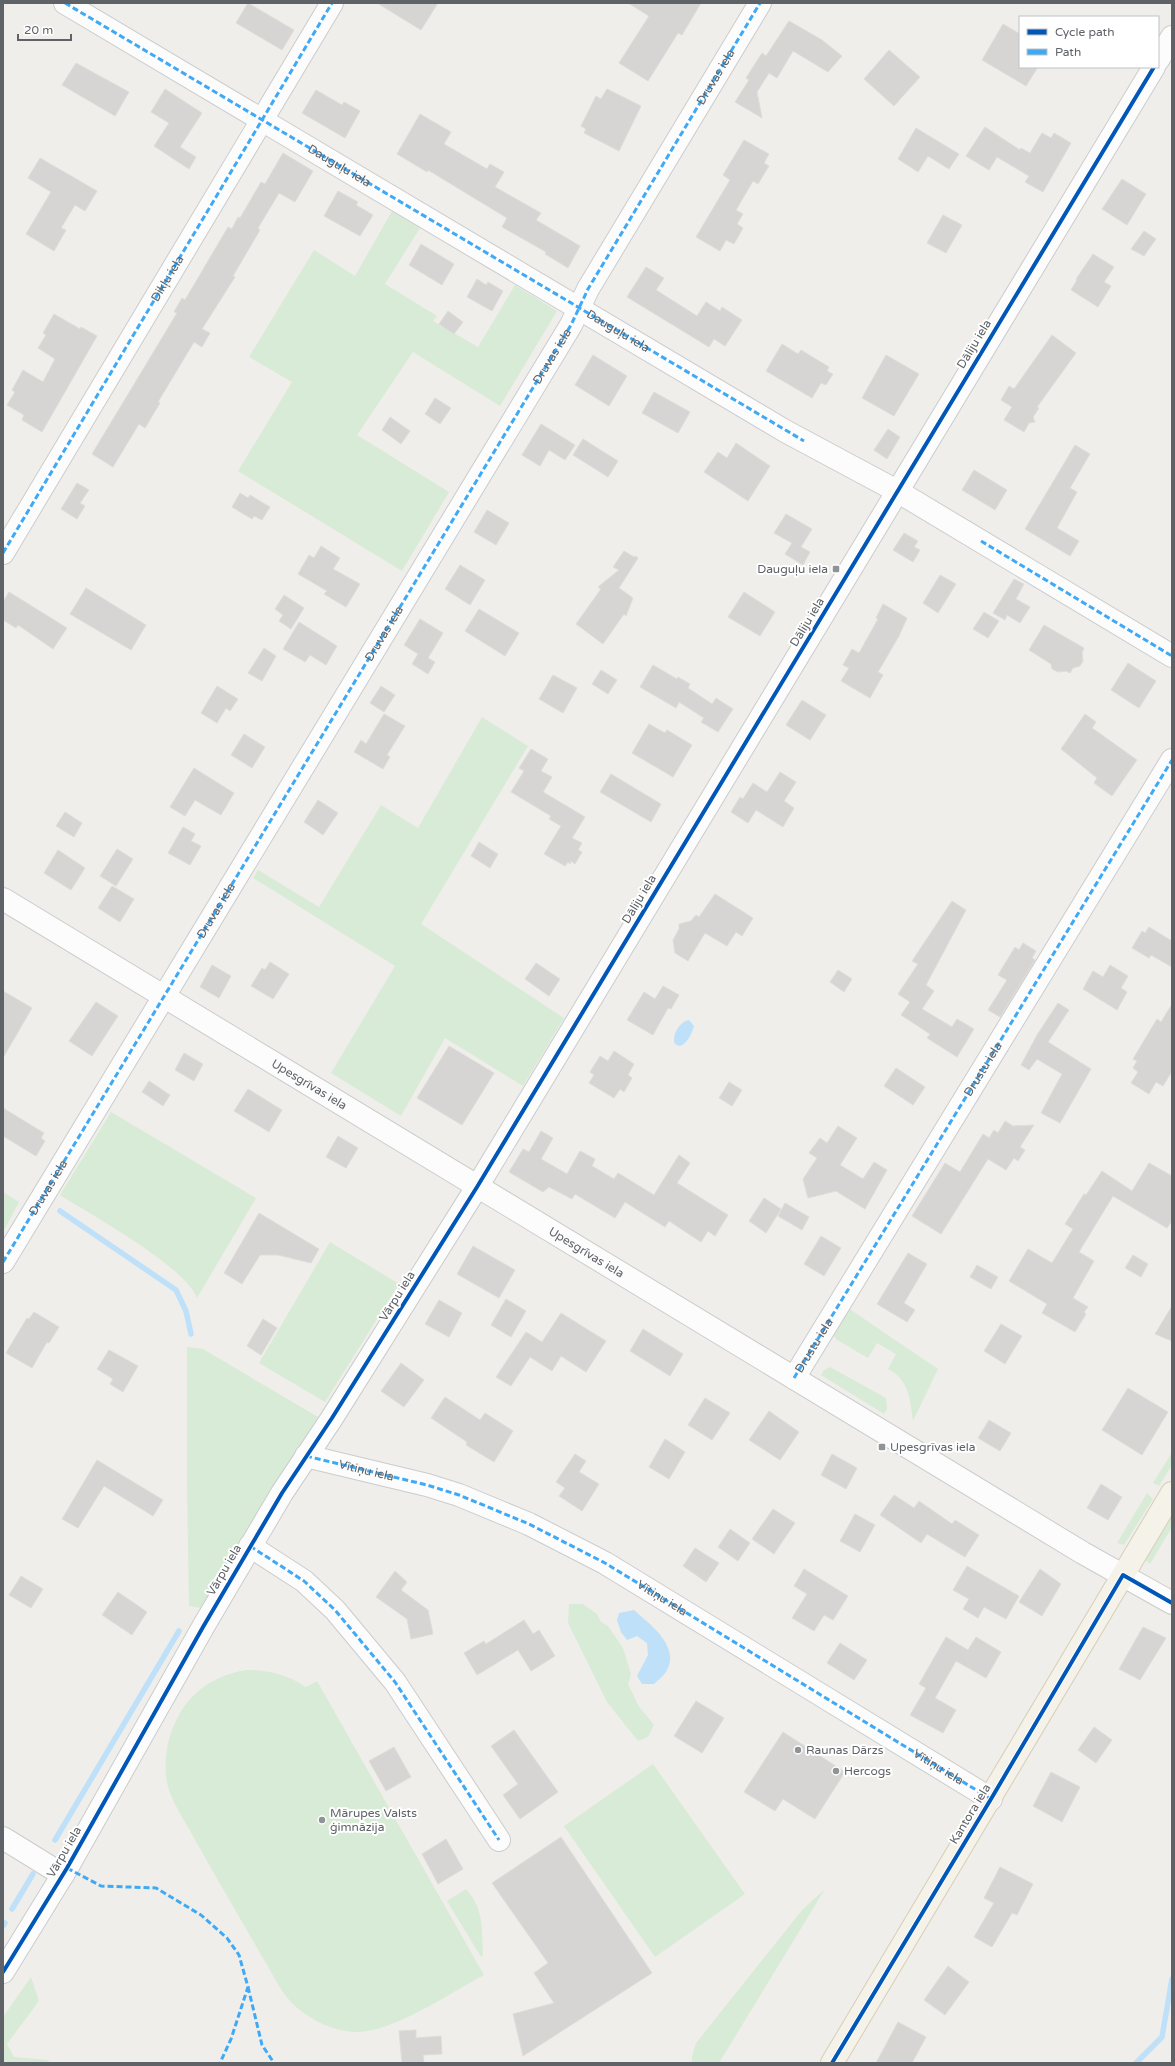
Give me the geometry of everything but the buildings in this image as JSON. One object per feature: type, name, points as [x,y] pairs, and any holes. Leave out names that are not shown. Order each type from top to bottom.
[{"type":"main road","name":"Kantora iela","points":[[832,2063],[991,1799],[1172,1493]]},
{"type":"street","name":"Dauguļu iela","points":[[65,3],[785,431],[897,491],[1172,656]]},
{"type":"street","name":"Dikļu iela","points":[[3,553],[332,3]]},
{"type":"street","name":"Druvas iela","points":[[3,1262],[579,309],[592,282],[760,3]]},
{"type":"street","points":[[1159,58],[1172,37]]},
{"type":"street","name":"Dāliju iela","points":[[477,1187],[1153,68]]},
{"type":"street","name":"Drustu iela","points":[[794,1378],[1172,760]]},
{"type":"street","name":"Upesgrīvas iela","points":[[3,899],[1083,1553],[1172,1603]]},
{"type":"street","name":"Vārpu iela","points":[[3,1972],[63,1875],[250,1546],[477,1187]]},
{"type":"street","name":"Vītiņu iela","points":[[306,1456],[427,1485],[459,1495],[529,1524],[605,1563],[991,1799]]},
{"type":"street","points":[[250,1546],[304,1582],[335,1610],[395,1682],[499,1840]]},
{"type":"street","points":[[3,1838],[63,1875]]},
{"type":"green space","points":[[392,211],[420,228],[385,284],[437,316],[433,321],[478,347],[515,285],[557,311],[500,406],[413,352],[357,435],[449,492],[402,571],[238,471],[292,382],[249,357],[314,250],[355,276]]},
{"type":"green space","points":[[482,717],[528,746],[421,924],[564,1018],[523,1086],[445,1038],[401,1116],[331,1073],[395,966],[253,878],[258,870],[319,907],[381,805],[418,828]]},
{"type":"green space","points":[[111,1112],[256,1198],[197,1298],[189,1285],[175,1271],[157,1257],[136,1242],[60,1195]]},
{"type":"green space","points":[[3,1192],[19,1202],[3,1232]]},
{"type":"green space","points":[[330,1242],[399,1284],[325,1402],[259,1363]]},
{"type":"green space","points":[[845,1306],[938,1369],[913,1421],[909,1398],[904,1384],[895,1373],[888,1369],[896,1354],[877,1343],[868,1358],[837,1340],[830,1331]]},
{"type":"green space","points":[[187,1347],[203,1349],[318,1417],[241,1543],[206,1609],[189,1606]]},
{"type":"green space","points":[[830,1367],[886,1398],[887,1409],[884,1414],[821,1375],[824,1370]]},
{"type":"green space","points":[[1171,1454],[1172,1465],[1159,1486],[1153,1483]]},
{"type":"green space","points":[[1147,1493],[1153,1499],[1124,1545],[1117,1543]]},
{"type":"green space","points":[[1172,1516],[1172,1527],[1150,1564],[1145,1560]]},
{"type":"green space","points":[[569,1604],[583,1604],[597,1614],[601,1622],[608,1626],[623,1648],[631,1674],[628,1684],[638,1705],[654,1725],[648,1737],[638,1741],[607,1702],[568,1623]]},
{"type":"green space","points":[[246,1670],[278,1674],[292,1679],[306,1687],[317,1681],[484,1975],[402,2020],[369,2031],[346,2031],[322,2024],[301,2011],[287,1997],[276,1981],[178,1810],[171,1796],[166,1775],[166,1759],[170,1735],[176,1720],[186,1704],[193,1696],[208,1684],[226,1675]]},
{"type":"green space","points":[[653,1764],[745,1894],[655,1957],[564,1826]]},
{"type":"green space","points":[[466,1889],[476,1905],[481,1920],[483,1955],[481,1957],[447,1901]]},
{"type":"green space","points":[[825,1889],[719,2063],[692,2063],[692,2056],[696,2043],[803,1909]]},
{"type":"green space","points":[[31,1977],[39,2001],[7,2044],[14,2057],[48,2060],[50,2063],[3,2063],[3,2017]]},
{"type":"water","points":[[689,1020],[694,1026],[692,1032],[687,1041],[679,1046],[675,1044],[674,1041],[675,1033],[682,1023]]},
{"type":"water","points":[[634,1610],[661,1636],[669,1652],[670,1661],[667,1670],[654,1684],[642,1684],[637,1676],[648,1655],[647,1643],[637,1636],[627,1640],[621,1632],[617,1620],[619,1613]]},
{"type":"waterway","points":[[60,1211],[176,1290],[186,1311],[191,1334]]},
{"type":"waterway","points":[[55,1840],[179,1631]]},
{"type":"waterway","points":[[12,1909],[33,1874]]},
{"type":"waterway","points":[[1136,2063],[1162,2037],[1172,1979]]},
{"type":"marked path","points":[[65,3],[804,441]]},
{"type":"marked path","points":[[3,553],[332,3]]},
{"type":"marked path","points":[[3,1262],[571,325],[588,289],[760,3]]},
{"type":"marked path","points":[[981,541],[1172,656]]},
{"type":"marked path","points":[[794,1378],[1172,760]]},
{"type":"marked path","points":[[306,1456],[427,1485],[459,1495],[529,1524],[605,1563],[991,1799]]},
{"type":"marked path","points":[[250,1546],[304,1581],[335,1610],[395,1682],[499,1840]]},
{"type":"marked path","points":[[67,1868],[101,1886],[156,1888],[201,1915],[227,1938],[239,1955],[248,1987],[231,2039],[220,2063]]},
{"type":"marked path","points":[[248,1987],[262,2045],[274,2063]]},
{"type":"cycle path","points":[[3,1972],[67,1868],[203,1627],[282,1493],[332,1418],[477,1187],[1153,68]]},
{"type":"cycle path","points":[[832,2063],[991,1799],[1123,1575],[1172,1603]]},
{"type":"place","name":"Dauguļu iela","points":[[836,569]]},
{"type":"place","name":"Upesgrīvas iela","points":[[882,1447]]},
{"type":"place","name":"Raunas Dārzs","points":[[798,1750]]},
{"type":"place","name":"Hercogs","points":[[836,1771]]},
{"type":"place","name":"Mārupes Valsts ģimnāzija","points":[[322,1820]]}]
